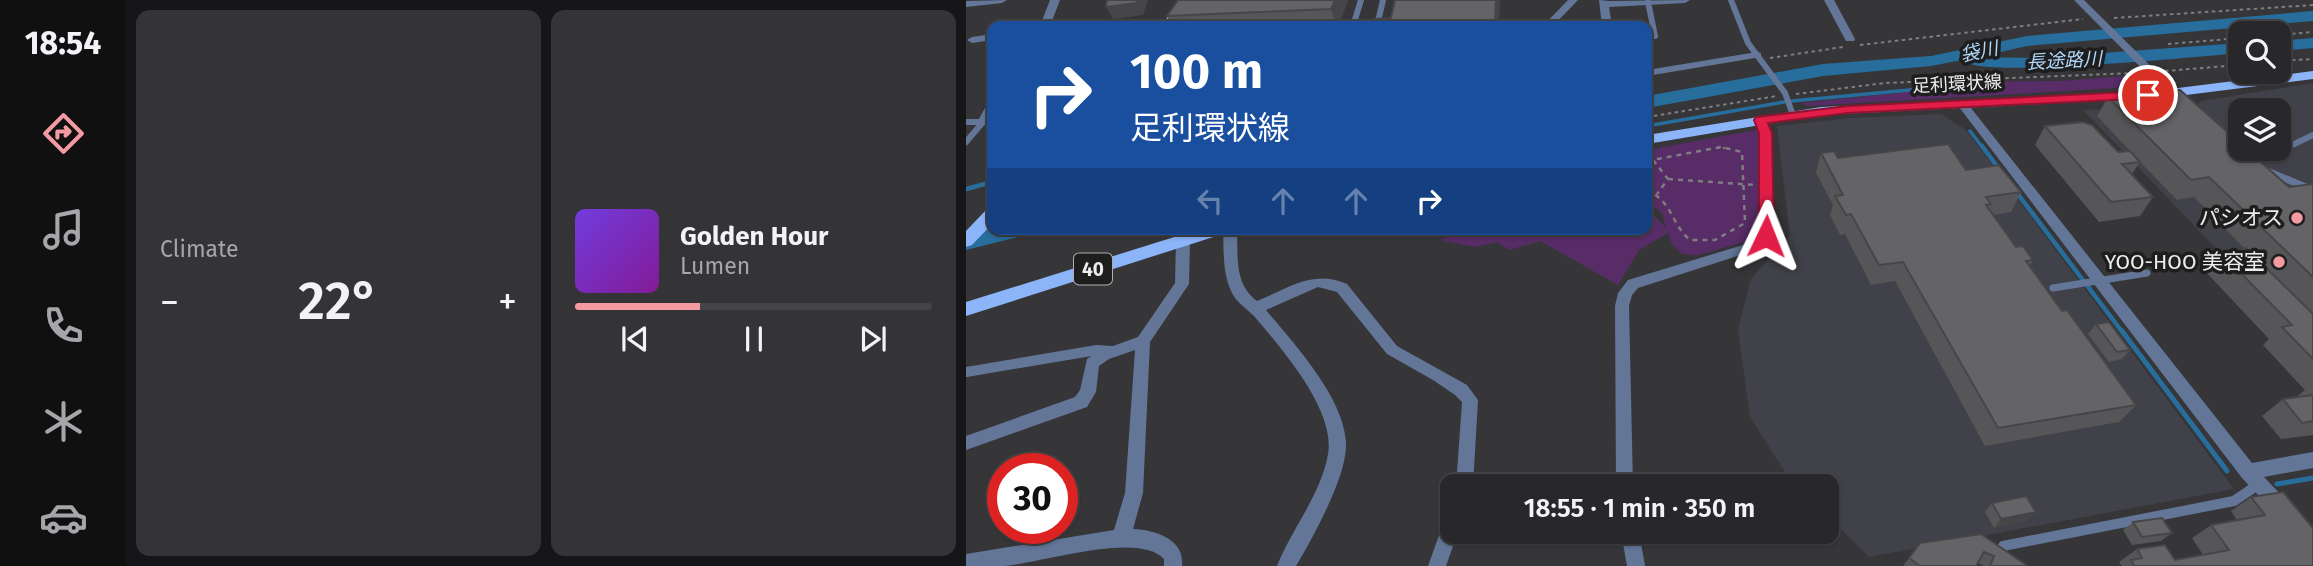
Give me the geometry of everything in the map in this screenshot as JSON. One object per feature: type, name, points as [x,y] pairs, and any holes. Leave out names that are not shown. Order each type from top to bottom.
[{"type":"main road","points":[[1171,21],[1187,0]]},
{"type":"main road","name":"足利環状線","points":[[1652,139],[1793,115],[2175,96],[2313,75]]},
{"type":"main road","points":[[966,241],[987,219]]},
{"type":"main road","name":"40","points":[[966,309],[1202,235]]},
{"type":"street","points":[[966,4],[1002,0]]},
{"type":"street","points":[[1047,21],[1055,0]]},
{"type":"street","points":[[1553,21],[1573,0]]},
{"type":"street","points":[[1606,21],[1604,2],[1685,0]]},
{"type":"street","points":[[1829,0],[1850,39]]},
{"type":"street","points":[[2079,0],[2104,20],[2175,96]]},
{"type":"street","points":[[966,13],[982,1]]},
{"type":"street","points":[[972,40],[987,38]]},
{"type":"street","points":[[1652,72],[1761,58]]},
{"type":"street","points":[[1963,105],[2253,478],[2296,521]]},
{"type":"street","points":[[1624,474],[1622,306],[1625,293],[1633,284],[1748,248],[1766,236],[1766,133],[1760,120]]},
{"type":"street","points":[[966,122],[987,122]]},
{"type":"street","points":[[1231,235],[1238,293],[1255,308],[1315,390],[1332,417],[1338,442],[1336,459],[1324,489],[1286,566]]},
{"type":"street","points":[[1121,538],[1134,493],[1143,341],[1182,284],[1183,241]]},
{"type":"street","points":[[1255,308],[1317,282],[1342,288],[1392,350],[1438,375],[1461,390],[1470,400],[1466,474]]},
{"type":"street","points":[[966,443],[1080,402],[1088,392],[1093,363],[1115,351],[1143,341]]},
{"type":"street","points":[[2253,478],[2313,460]]},
{"type":"street","points":[[966,563],[1121,538],[1144,538],[1166,545],[1174,556],[1173,566]]},
{"type":"street","points":[[1437,566],[1444,544]]},
{"type":"street","points":[[1632,544],[1636,566]]},
{"type":"lane","points":[[1355,21],[1361,0]]},
{"type":"lane","points":[[1378,21],[1383,0]]},
{"type":"lane","points":[[1731,0],[1743,33],[1785,94],[1793,115]]},
{"type":"lane","points":[[1648,2],[1652,21]]},
{"type":"lane","points":[[1652,21],[1655,36]]},
{"type":"lane","points":[[966,142],[987,123]]},
{"type":"lane","points":[[2291,145],[2303,137],[2313,135]]},
{"type":"lane","points":[[2255,165],[2313,190]]},
{"type":"lane","points":[[2053,288],[2147,273]]},
{"type":"lane","points":[[966,372],[1097,350],[1115,351]]},
{"type":"lane","points":[[2003,546],[2234,501],[2253,478]]},
{"type":"path","points":[[2104,20],[2313,5]]},
{"type":"path","points":[[1761,58],[2089,19]]},
{"type":"path","points":[[2291,34],[2313,32]]},
{"type":"path","points":[[2168,44],[2228,39]]},
{"type":"path","points":[[2291,60],[2313,59]]},
{"type":"path","points":[[1652,116],[1841,86],[2228,66]]},
{"type":"path","points":[[1652,192],[1671,205],[1684,236],[1701,242],[1728,235],[1745,223],[1746,184],[1742,152],[1721,147],[1653,160],[1668,179],[1746,184],[1762,186]]},
{"type":"path","points":[[1657,194],[1668,179]]},
{"type":"shaded area","points":[[2139,75],[2145,80],[2137,87],[1807,106],[1801,103],[1928,90],[1934,88],[1932,82],[2060,81]]},
{"type":"shaded area","points":[[2313,83],[2313,349],[2083,110],[2196,105],[2202,101]]},
{"type":"shaded area","points":[[1941,114],[1966,130],[2234,489],[1869,557],[1839,527],[1839,474],[1786,474],[1750,417],[1738,329],[1751,279],[1790,235],[1777,126],[1851,118]]},
{"type":"shaded area","points":[[1756,130],[1761,132],[1762,185],[1756,231],[1744,242],[1698,255],[1682,254],[1672,244],[1668,233],[1639,250],[1618,285],[1540,241],[1509,250],[1497,242],[1476,247],[1440,240],[1450,235],[1652,235],[1652,213],[1666,228],[1662,213],[1652,205],[1652,149]]},
{"type":"building","points":[[1107,0],[1137,0],[1137,3],[1106,7]]},
{"type":"building","points":[[1178,0],[1335,0],[1331,9],[1167,16]]},
{"type":"building","points":[[1395,0],[1496,0],[1495,21],[1374,21],[1391,18]]},
{"type":"building","points":[[2180,90],[2228,132],[2228,161],[2260,161],[2289,187],[2313,184],[2313,277],[2209,177],[2191,180],[2108,97]]},
{"type":"building","points":[[2083,122],[2092,125],[2118,152],[2130,151],[2140,162],[2122,164],[2153,197],[2111,202],[2045,126]]},
{"type":"building","points":[[1948,144],[1966,170],[1999,165],[2021,192],[1986,197],[1991,204],[1986,205],[2016,247],[2023,246],[2033,260],[2026,261],[2062,311],[2067,310],[2136,405],[1998,428],[1903,262],[1879,265],[1851,214],[1846,215],[1835,196],[1843,195],[1821,153],[1834,151],[1838,158]]},
{"type":"building","points":[[2246,248],[2313,314],[2313,359],[2282,327],[2292,325],[2220,252]]},
{"type":"building","points":[[2109,322],[2130,350],[2117,352],[2096,324]]},
{"type":"building","points":[[2313,395],[2313,421],[2302,423],[2283,399]]},
{"type":"building","points":[[2283,492],[2313,528],[2313,566],[2134,566],[2131,560],[2142,558],[2137,549],[2165,545],[2175,560],[2229,550],[2211,525],[2265,515],[2251,497]]},
{"type":"building","points":[[2026,496],[2036,512],[2001,519],[1992,503]]},
{"type":"building","points":[[2162,518],[2172,533],[2142,537],[2133,522]]},
{"type":"building","points":[[1981,534],[2028,566],[1990,566],[1994,556],[1984,552],[1976,566],[1920,566],[1909,558],[1920,543]]},
{"type":"waterway","name":"袋川","points":[[1652,101],[1823,70],[1931,61],[2027,41],[2313,16]]},
{"type":"waterway","name":"長途路川","points":[[2291,45],[2313,43]]},
{"type":"waterway","name":"長途路川","points":[[1977,62],[2034,63],[2228,49]]},
{"type":"waterway","points":[[1792,101],[1931,88]]},
{"type":"waterway","points":[[1652,125],[1784,102]]},
{"type":"waterway","points":[[1970,131],[1983,148]]},
{"type":"waterway","points":[[1982,146],[1999,169]]},
{"type":"waterway","points":[[966,189],[987,183]]},
{"type":"waterway","points":[[2017,193],[2123,333]]},
{"type":"waterway","name":"袋川","points":[[966,242],[994,235]]},
{"type":"waterway","points":[[2122,331],[2227,471]]},
{"type":"waterway","points":[[2277,484],[2313,478]]},
{"type":"place","name":"パシオス","points":[[2297,218]]},
{"type":"place","name":"YOO-HOO 美容室","points":[[2279,262]]},
{"type":"route","points":[[1766,236],[1766,133],[1760,120],[1848,109],[2148,95]]}]
